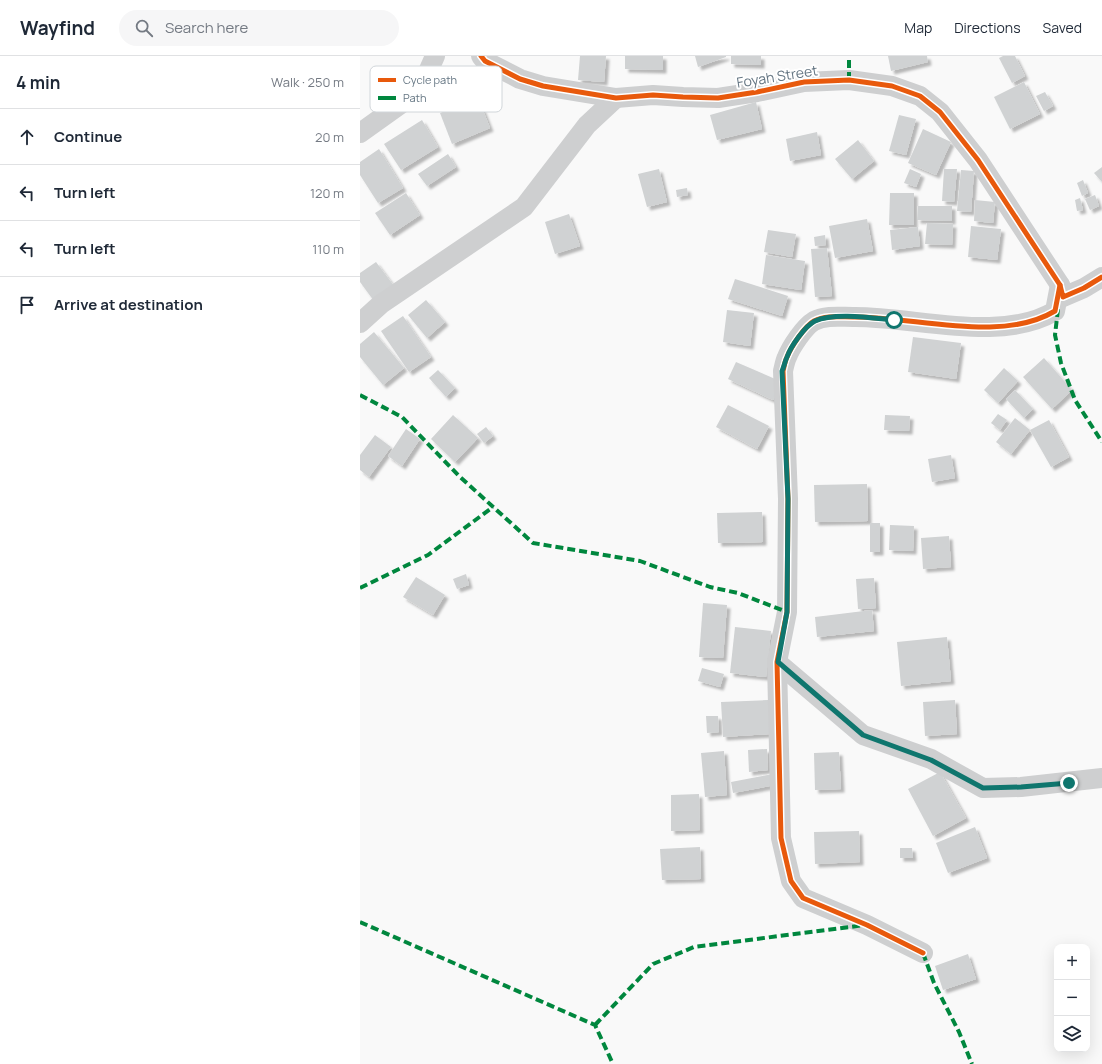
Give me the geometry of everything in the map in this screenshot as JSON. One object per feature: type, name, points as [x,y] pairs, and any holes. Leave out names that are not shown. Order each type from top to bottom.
[{"type":"street","points":[[431,66],[435,56]]},
{"type":"street","name":"Foyah Street","points":[[481,56],[485,61],[495,66]]},
{"type":"street","name":"Foyah Street","points":[[502,70],[520,79],[543,86],[616,98],[653,95],[718,98],[757,92],[804,82],[849,80],[892,86],[920,96],[940,112],[978,160],[1060,285],[1063,297],[1084,288],[1102,277]]},
{"type":"street","points":[[360,323],[381,304],[524,207],[587,125],[616,98]]},
{"type":"street","points":[[360,133],[389,112]]},
{"type":"street","points":[[923,953],[866,925],[803,898],[790,881],[781,838],[778,662],[787,612],[788,499],[782,371],[787,356],[802,333],[813,322],[825,317],[866,317],[985,328],[1030,322],[1055,311],[1060,285]]},
{"type":"street","points":[[778,662],[863,735],[931,760],[983,788],[1021,787],[1102,778]]},
{"type":"building","points":[[580,56],[606,56],[604,82],[578,80]]},
{"type":"building","points":[[625,56],[663,56],[663,70],[625,69]]},
{"type":"building","points":[[695,56],[726,56],[726,57],[698,67]]},
{"type":"building","points":[[731,56],[761,56],[761,65],[731,64]]},
{"type":"building","points":[[888,56],[927,56],[928,62],[891,71]]},
{"type":"building","points":[[1003,56],[1015,56],[1025,76],[1012,83],[999,58]]},
{"type":"building","points":[[1024,82],[1040,114],[1010,129],[994,97]]},
{"type":"building","points":[[1045,92],[1053,106],[1044,111],[1036,96]]},
{"type":"building","points":[[756,102],[762,129],[717,140],[710,115]]},
{"type":"building","points":[[484,112],[490,128],[452,144],[440,113]]},
{"type":"building","points":[[899,115],[916,119],[906,155],[889,151]]},
{"type":"building","points":[[422,120],[438,147],[401,170],[384,144]]},
{"type":"building","points":[[923,129],[951,142],[936,175],[908,163]]},
{"type":"building","points":[[817,132],[821,155],[790,161],[786,139]]},
{"type":"building","points":[[858,140],[874,161],[852,179],[835,159]]},
{"type":"building","points":[[379,149],[403,188],[378,203],[360,175],[360,162]]},
{"type":"building","points":[[448,154],[456,167],[427,186],[418,174]]},
{"type":"building","points":[[1102,167],[1102,182],[1094,173]]},
{"type":"building","points":[[659,169],[667,202],[647,207],[638,174]]},
{"type":"building","points":[[910,169],[921,174],[916,187],[904,183]]},
{"type":"building","points":[[944,169],[957,169],[954,202],[942,201]]},
{"type":"building","points":[[961,170],[974,171],[971,212],[957,211]]},
{"type":"building","points":[[1083,180],[1088,193],[1082,196],[1077,183]]},
{"type":"building","points":[[687,188],[688,195],[677,197],[676,190]]},
{"type":"building","points":[[406,193],[420,215],[390,235],[375,213]]},
{"type":"building","points":[[890,193],[914,193],[914,225],[889,225]]},
{"type":"building","points":[[1095,195],[1099,206],[1090,210],[1085,199]]},
{"type":"building","points":[[1080,198],[1083,210],[1077,211],[1075,200]]},
{"type":"building","points":[[975,200],[995,202],[993,223],[974,221]]},
{"type":"building","points":[[918,206],[952,206],[952,221],[917,220]]},
{"type":"building","points":[[569,214],[580,246],[555,254],[545,222]]},
{"type":"building","points":[[867,219],[873,251],[835,258],[829,226]]},
{"type":"building","points":[[927,223],[953,224],[952,245],[925,244]]},
{"type":"building","points":[[971,226],[1001,229],[997,260],[968,257]]},
{"type":"building","points":[[918,227],[920,246],[892,250],[890,230]]},
{"type":"building","points":[[768,230],[796,234],[792,257],[764,252]]},
{"type":"building","points":[[825,235],[826,245],[815,246],[814,237]]},
{"type":"building","points":[[827,248],[832,296],[815,297],[811,249]]},
{"type":"building","points":[[766,255],[805,261],[801,290],[762,284]]},
{"type":"building","points":[[376,262],[394,286],[374,301],[360,282],[360,273]]},
{"type":"building","points":[[735,279],[788,296],[782,316],[728,299]]},
{"type":"building","points":[[426,300],[445,322],[427,338],[408,315]]},
{"type":"building","points":[[727,310],[754,313],[750,346],[723,342]]},
{"type":"building","points":[[403,316],[431,357],[409,372],[381,331]]},
{"type":"building","points":[[374,332],[404,368],[383,385],[360,357],[360,344]]},
{"type":"building","points":[[913,337],[961,343],[956,379],[908,372]]},
{"type":"building","points":[[1044,358],[1072,390],[1052,409],[1023,377]]},
{"type":"building","points":[[736,362],[782,382],[773,400],[728,379]]},
{"type":"building","points":[[1004,368],[1018,381],[998,403],[984,390]]},
{"type":"building","points":[[438,370],[455,388],[446,397],[429,378]]},
{"type":"building","points":[[1015,390],[1033,409],[1024,418],[1006,399]]},
{"type":"building","points":[[728,405],[769,426],[757,449],[716,427]]},
{"type":"building","points":[[998,414],[1007,420],[1000,430],[991,423]]},
{"type":"building","points":[[453,415],[478,438],[455,462],[431,439]]},
{"type":"building","points":[[885,415],[910,416],[909,431],[884,430]]},
{"type":"building","points":[[1015,418],[1030,430],[1011,454],[996,442]]},
{"type":"building","points":[[1049,420],[1069,457],[1051,467],[1030,430]]},
{"type":"building","points":[[486,427],[493,436],[484,443],[477,434]]},
{"type":"building","points":[[406,429],[420,439],[402,466],[388,456]]},
{"type":"building","points":[[375,435],[391,447],[369,477],[360,470],[360,455]]},
{"type":"building","points":[[951,455],[955,478],[932,482],[928,459]]},
{"type":"building","points":[[867,484],[868,521],[815,522],[814,485]]},
{"type":"building","points":[[762,512],[763,542],[718,543],[717,513]]},
{"type":"building","points":[[870,523],[880,523],[880,552],[870,552]]},
{"type":"building","points":[[890,525],[914,526],[913,551],[889,550]]},
{"type":"building","points":[[949,536],[951,567],[923,569],[921,538]]},
{"type":"building","points":[[466,574],[469,585],[457,589],[453,579]]},
{"type":"building","points":[[416,577],[445,595],[433,615],[403,597]]},
{"type":"building","points":[[874,578],[876,608],[858,609],[856,579]]},
{"type":"building","points":[[703,603],[727,605],[723,658],[699,657]]},
{"type":"building","points":[[872,610],[874,631],[817,637],[815,617]]},
{"type":"building","points":[[735,627],[771,631],[766,677],[730,673]]},
{"type":"building","points":[[947,637],[951,681],[901,686],[897,642]]},
{"type":"building","points":[[702,668],[724,674],[720,687],[698,681]]},
{"type":"building","points":[[768,700],[770,734],[723,737],[721,702]]},
{"type":"building","points":[[955,700],[957,734],[925,736],[923,702]]},
{"type":"building","points":[[706,716],[718,716],[719,732],[707,733]]},
{"type":"building","points":[[767,749],[768,770],[749,772],[748,750]]},
{"type":"building","points":[[724,751],[727,795],[705,797],[701,753]]},
{"type":"building","points":[[839,752],[841,789],[815,790],[814,753]]},
{"type":"building","points":[[940,772],[966,818],[933,836],[908,789]]},
{"type":"building","points":[[773,774],[775,785],[733,793],[731,782]]},
{"type":"building","points":[[699,794],[700,830],[671,831],[671,795]]},
{"type":"building","points":[[975,827],[987,858],[948,873],[936,843]]},
{"type":"building","points":[[859,831],[860,862],[815,864],[814,832]]},
{"type":"building","points":[[700,847],[701,879],[662,880],[660,849]]},
{"type":"building","points":[[900,848],[912,848],[913,858],[900,858]]},
{"type":"building","points":[[968,954],[976,979],[943,990],[935,966]]},
{"type":"marked path","points":[[849,56],[849,80]]},
{"type":"marked path","points":[[1058,309],[1055,335],[1061,363],[1075,400],[1102,442]]},
{"type":"marked path","points":[[360,395],[402,417],[459,476],[533,543],[640,561],[710,587],[738,593],[787,612]]},
{"type":"marked path","points":[[360,588],[428,555],[493,507]]},
{"type":"marked path","points":[[360,922],[595,1025],[613,1064]]},
{"type":"marked path","points":[[595,1025],[653,964],[694,947],[865,925]]},
{"type":"marked path","points":[[923,953],[934,983],[959,1032],[972,1064]]},
{"type":"cycle path","points":[[481,56],[485,61],[495,66]]},
{"type":"cycle path","points":[[502,70],[520,79],[543,86],[616,98],[653,95],[718,98],[757,92],[804,82],[849,80],[892,86],[920,96],[940,112],[978,160],[1060,285],[1063,297],[1084,288],[1102,277]]},
{"type":"cycle path","points":[[923,953],[867,925],[803,898],[791,881],[781,838],[777,662],[787,612],[788,499],[783,371],[789,353],[798,338],[810,324],[819,319],[833,317],[877,318],[956,326],[1009,326],[1033,321],[1055,311],[1060,285]]},
{"type":"route","points":[[894,320],[866,317],[825,317],[813,322],[802,333],[787,356],[782,371],[785,403],[788,499],[787,612],[778,662],[863,735],[931,760],[983,788],[1021,787],[1069,783]]}]
